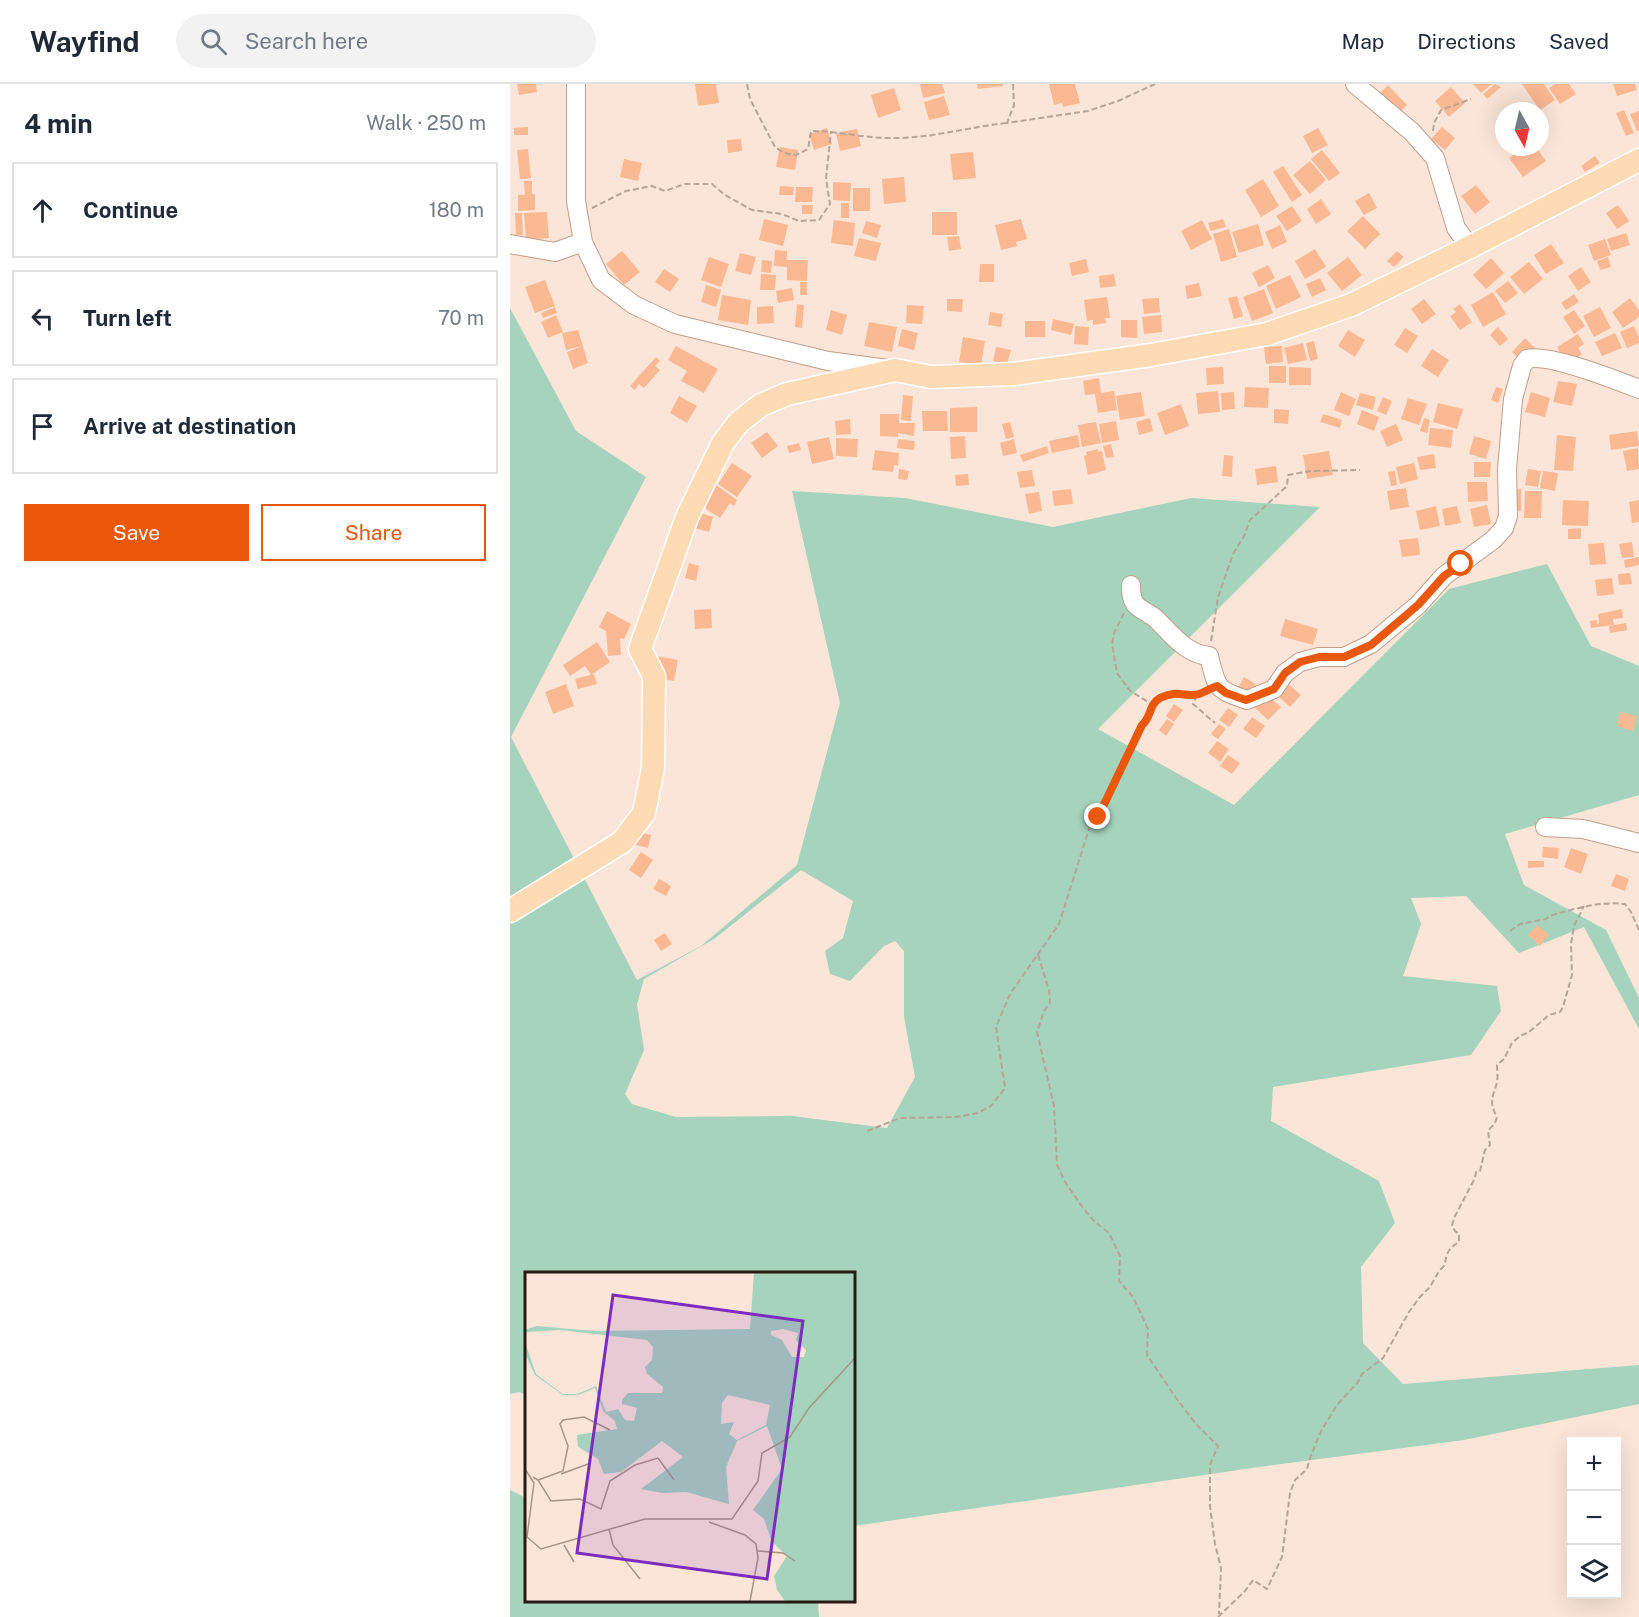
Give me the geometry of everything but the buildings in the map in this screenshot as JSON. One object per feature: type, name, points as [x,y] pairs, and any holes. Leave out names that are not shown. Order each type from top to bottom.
[{"type":"main road","points":[[510,911],[622,842],[644,813],[653,768],[654,676],[640,649],[687,517],[723,443],[738,423],[761,405],[787,394],[895,370],[931,377],[1013,374],[1151,355],[1267,334],[1351,305],[1639,160]]},
{"type":"street","points":[[576,84],[576,201],[583,242],[601,280],[634,305],[675,324],[828,361],[895,370]]},
{"type":"street","points":[[1355,84],[1412,132],[1435,158],[1456,228],[1470,247]]},
{"type":"street","points":[[510,244],[555,252],[583,242]]},
{"type":"street","points":[[1131,592],[1136,605],[1153,616],[1169,633],[1191,651],[1198,655],[1209,656],[1217,686],[1226,693],[1246,700],[1274,689],[1285,673],[1300,662],[1319,657],[1344,657],[1371,645],[1418,605],[1444,576],[1494,540],[1504,528],[1508,516],[1507,469],[1513,399],[1522,366],[1527,359],[1543,358],[1614,379],[1639,389]]},
{"type":"street","points":[[1545,827],[1583,828],[1639,843]]},
{"type":"path","points":[[747,84],[750,99],[775,147],[784,153],[796,155],[808,149],[811,131],[831,131],[889,139],[913,137],[1088,111],[1118,101],[1155,84]]},
{"type":"path","points":[[1007,123],[1014,105],[1013,84]]},
{"type":"path","points":[[1435,158],[1432,131],[1441,110],[1471,99]]},
{"type":"path","points":[[576,201],[582,213],[626,191],[652,186],[665,191],[685,184],[712,184],[724,195],[752,210],[782,214],[799,221],[819,220],[830,204],[826,179],[831,131]]},
{"type":"path","points":[[1209,656],[1218,597],[1233,554],[1250,520],[1287,486],[1288,475],[1311,471],[1360,470]]},
{"type":"path","points":[[1131,592],[1114,633],[1113,659],[1117,673],[1130,691],[1152,704]]},
{"type":"path","points":[[867,1131],[900,1118],[957,1117],[978,1113],[991,1106],[1005,1088],[996,1027],[1010,994],[1059,924],[1090,826],[1098,817],[1142,725],[1148,721],[1152,704],[1161,697],[1178,692],[1197,695],[1217,686]]},
{"type":"path","points":[[1197,695],[1192,704],[1215,723]]},
{"type":"path","points":[[1510,931],[1520,924],[1546,919],[1549,916],[1584,906],[1612,903],[1625,904],[1639,930]]},
{"type":"path","points":[[1219,1617],[1253,1580],[1267,1589],[1282,1557],[1290,1493],[1295,1480],[1307,1469],[1321,1431],[1337,1405],[1348,1395],[1362,1374],[1383,1358],[1409,1312],[1445,1265],[1446,1254],[1459,1242],[1459,1234],[1455,1232],[1452,1225],[1476,1172],[1480,1171],[1485,1149],[1490,1144],[1488,1131],[1497,1117],[1491,1106],[1491,1098],[1497,1082],[1497,1065],[1504,1059],[1512,1043],[1534,1029],[1549,1015],[1560,1012],[1563,1007],[1572,975],[1571,944],[1574,926],[1584,906]]},
{"type":"path","points":[[1038,955],[1050,990],[1050,1003],[1044,1011],[1037,1032],[1054,1106],[1057,1165],[1065,1182],[1083,1208],[1109,1233],[1116,1247],[1120,1256],[1119,1281],[1133,1297],[1148,1329],[1147,1355],[1196,1424],[1218,1446],[1210,1465],[1210,1506],[1221,1568],[1219,1617]]},
{"type":"green space","points":[[510,308],[576,431],[646,477],[511,737],[637,980],[701,946],[797,865],[840,703],[792,491],[905,498],[1053,527],[1191,498],[1320,507],[1098,729],[1234,805],[1449,589],[1547,564],[1591,646],[1639,666],[1639,795],[1505,834],[1524,885],[1606,930],[1639,998],[1639,1029],[1584,927],[1519,953],[1466,896],[1411,898],[1421,924],[1403,976],[1497,986],[1501,1011],[1471,1055],[1273,1087],[1271,1121],[1379,1181],[1395,1223],[1361,1267],[1363,1343],[1403,1384],[1639,1365],[1639,1404],[1464,1440],[1259,1467],[855,1526],[855,1272],[525,1272],[525,1395],[519,1392],[510,1394]],"holes":[[[801,870],[853,901],[843,938],[825,951],[830,974],[850,981],[884,946],[895,941],[904,951],[904,1017],[915,1077],[887,1128],[792,1116],[676,1117],[632,1104],[625,1094],[644,1050],[637,1004],[644,979],[714,939]]]},
{"type":"green space","points":[[510,1490],[525,1498],[525,1602],[818,1602],[819,1617],[510,1617]]},
{"type":"route","points":[[1098,817],[1142,725],[1148,721],[1152,704],[1161,697],[1178,692],[1197,695],[1217,686],[1226,693],[1246,700],[1274,689],[1285,673],[1300,662],[1319,657],[1344,657],[1371,645],[1418,605],[1444,576],[1461,564]]}]
